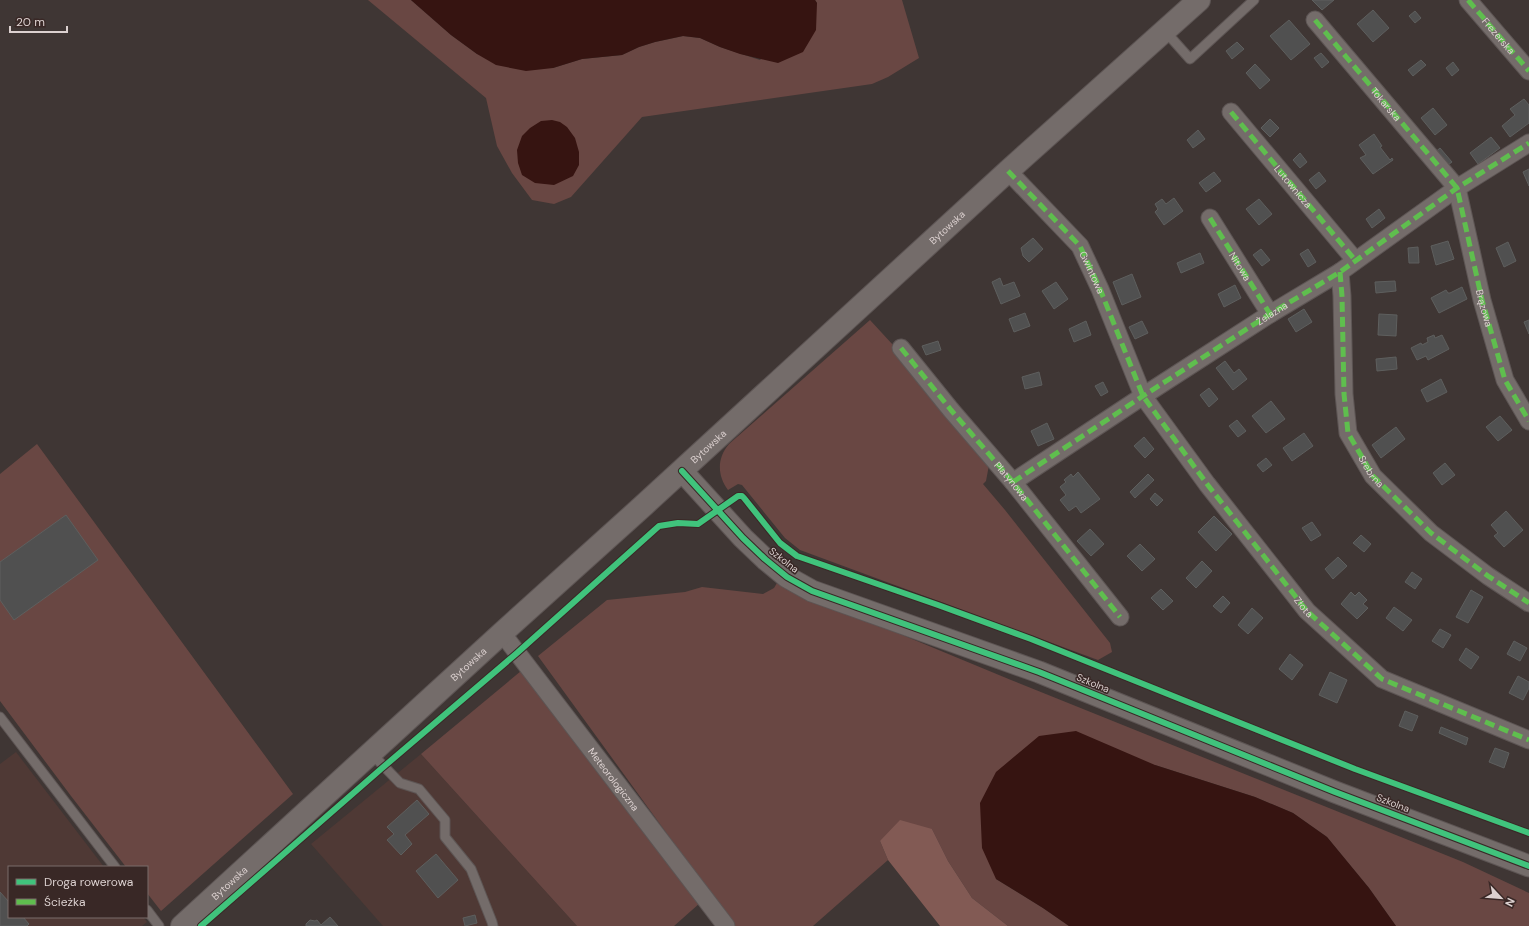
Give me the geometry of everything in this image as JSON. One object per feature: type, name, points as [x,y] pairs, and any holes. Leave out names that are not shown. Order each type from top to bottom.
[{"type":"main road","name":"Bytowska","points":[[182,926],[502,633],[682,471],[1008,171],[1199,0]]},
{"type":"street","name":"Frezerska","points":[[1468,0],[1529,71]]},
{"type":"street","name":"Tokarska","points":[[1315,20],[1457,188]]},
{"type":"street","name":"Lutownicza","points":[[1231,112],[1355,260]]},
{"type":"street","name":"Żelazna","points":[[1013,482],[1270,314],[1340,272],[1457,188],[1529,143]]},
{"type":"street","name":"Gwintowa","points":[[1008,171],[1080,246],[1100,289],[1143,396]]},
{"type":"street","name":"Brązowa","points":[[1457,188],[1482,300],[1505,380],[1529,421]]},
{"type":"street","name":"Nitowa","points":[[1210,218],[1270,314]]},
{"type":"street","name":"Srebrna","points":[[1340,272],[1342,296],[1344,394],[1348,433],[1373,476],[1431,533],[1488,576],[1529,603]]},
{"type":"street","name":"Platynowa","points":[[901,348],[951,410],[1013,482],[1120,617]]},
{"type":"street","name":"Złota","points":[[1143,396],[1207,484],[1307,611],[1382,680],[1529,740]]},
{"type":"street","name":"Szkolna","points":[[682,471],[743,538],[765,559],[787,577],[812,591],[1039,672],[1336,792],[1529,866]]},
{"type":"street","name":"Meteorologiczna","points":[[502,633],[726,926]]},
{"type":"lane","points":[[1165,31],[1190,59],[1254,0]]},
{"type":"lane","points":[[0,717],[113,866]]},
{"type":"lane","points":[[372,753],[400,783],[419,789],[445,820],[445,837],[471,868],[493,926]]},
{"type":"lane","points":[[148,911],[160,926]]},
{"type":"shaded area","points":[[368,0],[411,0],[451,35],[477,54],[553,68],[582,59],[622,55],[639,47],[655,42],[683,36],[700,38],[720,47],[760,60],[817,3],[815,0],[902,0],[919,58],[888,77],[872,84],[642,117],[571,197],[554,204],[532,200],[512,173],[497,146],[486,98]]},
{"type":"shaded area","points":[[411,0],[815,0],[817,3],[816,30],[803,52],[778,63],[740,54],[700,38],[683,36],[655,42],[639,47],[622,55],[582,59],[553,68],[526,71],[496,65],[477,54],[451,35]]},
{"type":"shaded area","points":[[552,120],[560,122],[567,127],[575,138],[579,152],[579,165],[573,176],[554,185],[535,183],[522,175],[518,163],[517,150],[522,136],[530,128],[541,121]]},
{"type":"shaded area","points":[[870,320],[893,345],[989,465],[986,481],[983,484],[1110,643],[1112,652],[1098,660],[800,550],[785,538],[742,485],[738,484],[728,490],[720,473],[720,467],[722,455],[729,444]]},
{"type":"shaded area","points":[[37,444],[293,794],[161,911],[148,894],[148,866],[125,866],[0,701],[0,474]]},
{"type":"shaded area","points":[[777,583],[1011,680],[1463,862],[1529,893],[1529,926],[1396,926],[1369,888],[1327,837],[1293,813],[1255,797],[1155,765],[996,879],[1069,926],[1008,926],[972,898],[948,861],[932,829],[880,841],[888,860],[813,926],[734,926],[538,656],[607,600],[685,592],[702,587],[763,594],[774,588]]},
{"type":"shaded area","points":[[521,671],[700,903],[674,926],[577,926],[421,754]]},
{"type":"shaded area","points":[[1076,731],[1155,765],[1255,797],[1293,813],[1327,837],[1369,888],[1396,926],[1069,926],[996,879],[982,848],[980,803],[996,772],[1039,736]]},
{"type":"shaded area","points":[[16,752],[103,866],[8,866],[8,918],[144,918],[147,922],[142,926],[0,926],[0,764]]},
{"type":"shaded area","points":[[421,754],[577,926],[383,926],[311,844]]},
{"type":"shaded area","points":[[900,820],[932,829],[948,861],[972,898],[1008,926],[940,926],[888,860],[880,841]]},
{"type":"building","points":[[1312,0],[1334,0],[1322,10]]},
{"type":"building","points":[[1373,10],[1389,28],[1373,42],[1357,24]]},
{"type":"building","points":[[1415,11],[1421,18],[1415,23],[1409,16]]},
{"type":"building","points":[[1289,20],[1310,44],[1291,60],[1270,36]]},
{"type":"building","points":[[1237,42],[1244,49],[1232,59],[1226,51]]},
{"type":"building","points":[[1321,53],[1329,62],[1322,68],[1314,58]]},
{"type":"building","points":[[1421,60],[1426,65],[1413,76],[1408,70]]},
{"type":"building","points":[[1453,62],[1459,70],[1452,76],[1446,68]]},
{"type":"building","points":[[1255,64],[1270,80],[1260,89],[1246,73]]},
{"type":"building","points":[[1524,99],[1529,105],[1529,123],[1510,137],[1502,126],[1515,115],[1510,109]]},
{"type":"building","points":[[1433,108],[1447,125],[1435,135],[1421,118]]},
{"type":"building","points":[[1270,119],[1279,128],[1270,137],[1261,128]]},
{"type":"building","points":[[1198,130],[1205,139],[1193,148],[1187,140]]},
{"type":"building","points":[[1374,134],[1382,146],[1380,147],[1390,160],[1392,158],[1393,160],[1373,174],[1360,158],[1366,155],[1359,145]]},
{"type":"building","points":[[1491,137],[1500,148],[1478,164],[1470,153]]},
{"type":"building","points":[[1440,148],[1452,162],[1444,168],[1433,154]]},
{"type":"building","points":[[1300,153],[1307,162],[1300,168],[1293,160]]},
{"type":"building","points":[[1529,169],[1529,186],[1523,172]]},
{"type":"building","points":[[1214,172],[1221,181],[1206,192],[1199,183]]},
{"type":"building","points":[[1319,172],[1326,181],[1316,189],[1309,180]]},
{"type":"building","points":[[1174,198],[1183,211],[1164,225],[1155,212],[1158,209],[1155,204],[1162,199],[1166,204]]},
{"type":"building","points":[[1259,199],[1272,214],[1259,225],[1246,209]]},
{"type":"building","points":[[1379,209],[1385,218],[1372,228],[1366,219]]},
{"type":"building","points":[[1033,238],[1043,249],[1029,262],[1023,256],[1021,248]]},
{"type":"building","points":[[1448,241],[1454,259],[1436,265],[1431,246]]},
{"type":"building","points":[[1508,242],[1516,261],[1504,267],[1496,248]]},
{"type":"building","points":[[1418,247],[1419,263],[1409,263],[1408,248]]},
{"type":"building","points":[[1261,249],[1270,260],[1262,266],[1253,255]]},
{"type":"building","points":[[1308,249],[1316,262],[1308,267],[1300,254]]},
{"type":"building","points":[[1200,253],[1204,263],[1181,273],[1177,263]]},
{"type":"building","points":[[1132,274],[1141,297],[1122,305],[1113,282]]},
{"type":"building","points":[[1000,278],[1003,286],[1014,282],[1020,296],[1001,304],[992,282]]},
{"type":"building","points":[[1395,281],[1396,291],[1376,293],[1375,282]]},
{"type":"building","points":[[1056,282],[1068,299],[1054,309],[1042,291]]},
{"type":"building","points":[[1235,285],[1241,298],[1224,307],[1218,294]]},
{"type":"building","points":[[1462,287],[1467,299],[1439,313],[1431,298],[1446,290],[1450,293]]},
{"type":"building","points":[[1304,309],[1312,322],[1296,332],[1288,319]]},
{"type":"building","points":[[1025,313],[1030,326],[1014,332],[1009,319]]},
{"type":"building","points":[[1379,314],[1397,315],[1396,336],[1378,335]]},
{"type":"building","points":[[1529,320],[1529,334],[1524,322]]},
{"type":"building","points":[[1086,321],[1091,335],[1074,342],[1069,329]]},
{"type":"building","points":[[1142,321],[1148,333],[1135,339],[1129,327]]},
{"type":"building","points":[[1434,335],[1435,338],[1442,335],[1449,349],[1428,360],[1426,356],[1417,360],[1411,348],[1421,343],[1422,345],[1428,342],[1427,338]]},
{"type":"building","points":[[938,341],[941,350],[926,355],[922,346]]},
{"type":"building","points":[[1396,357],[1397,369],[1377,371],[1376,359]]},
{"type":"building","points":[[1225,361],[1234,373],[1239,369],[1247,379],[1233,390],[1216,368]]},
{"type":"building","points":[[1039,372],[1042,385],[1025,389],[1022,377]]},
{"type":"building","points":[[1441,379],[1447,392],[1427,402],[1421,390]]},
{"type":"building","points":[[1103,382],[1108,392],[1101,396],[1095,386]]},
{"type":"building","points":[[1209,388],[1218,399],[1209,407],[1200,395]]},
{"type":"building","points":[[1271,401],[1285,419],[1266,433],[1252,416]]},
{"type":"building","points":[[1500,416],[1512,430],[1498,441],[1486,427]]},
{"type":"building","points":[[1237,420],[1246,431],[1238,437],[1229,426]]},
{"type":"building","points":[[1047,423],[1054,439],[1038,446],[1031,431]]},
{"type":"building","points":[[1396,427],[1405,439],[1381,458],[1372,445]]},
{"type":"building","points":[[1304,433],[1313,446],[1292,461],[1283,448]]},
{"type":"building","points":[[1144,437],[1154,449],[1145,458],[1134,446]]},
{"type":"building","points":[[1266,458],[1272,465],[1263,472],[1257,465]]},
{"type":"building","points":[[1445,463],[1455,475],[1442,485],[1433,473]]},
{"type":"building","points":[[1078,472],[1100,499],[1081,513],[1076,506],[1069,511],[1060,500],[1066,495],[1060,487],[1066,482],[1064,480],[1071,474],[1073,477]]},
{"type":"building","points":[[1148,474],[1154,480],[1135,498],[1130,492]]},
{"type":"building","points":[[1155,493],[1163,500],[1157,506],[1150,499]]},
{"type":"building","points":[[1506,511],[1523,530],[1504,547],[1494,536],[1498,533],[1491,525]]},
{"type":"building","points":[[66,515],[98,560],[14,620],[0,600],[0,562]]},
{"type":"building","points":[[1214,516],[1232,534],[1216,551],[1198,532]]},
{"type":"building","points":[[1312,522],[1321,535],[1311,541],[1302,528]]},
{"type":"building","points":[[1090,529],[1104,544],[1091,556],[1077,541]]},
{"type":"building","points":[[1361,535],[1371,544],[1364,552],[1353,543]]},
{"type":"building","points":[[1140,544],[1155,559],[1142,571],[1127,556]]},
{"type":"building","points":[[1338,557],[1347,566],[1333,579],[1325,569]]},
{"type":"building","points":[[1202,561],[1212,571],[1196,588],[1186,578]]},
{"type":"building","points":[[1412,572],[1422,579],[1415,589],[1405,582]]},
{"type":"building","points":[[1161,589],[1173,601],[1163,610],[1151,598]]},
{"type":"building","points":[[1471,590],[1483,597],[1468,623],[1456,617]]},
{"type":"building","points":[[1351,592],[1355,596],[1359,592],[1367,600],[1363,604],[1368,608],[1357,619],[1341,604]]},
{"type":"building","points":[[1223,596],[1230,603],[1221,613],[1213,606]]},
{"type":"building","points":[[1394,607],[1412,620],[1403,631],[1386,618]]},
{"type":"building","points":[[1252,608],[1263,618],[1248,634],[1238,625]]},
{"type":"building","points":[[1440,629],[1451,635],[1443,648],[1432,641]]},
{"type":"building","points":[[1514,641],[1527,648],[1520,661],[1507,654]]},
{"type":"building","points":[[1466,648],[1479,657],[1471,669],[1459,660]]},
{"type":"building","points":[[1290,654],[1303,665],[1292,680],[1279,669]]},
{"type":"building","points":[[1330,672],[1347,680],[1337,703],[1319,695]]},
{"type":"building","points":[[1518,676],[1529,682],[1529,688],[1523,700],[1509,693]]},
{"type":"building","points":[[1405,711],[1418,716],[1412,731],[1399,726]]},
{"type":"building","points":[[1441,727],[1468,738],[1466,745],[1439,733]]},
{"type":"building","points":[[1495,748],[1509,753],[1504,768],[1489,762]]},
{"type":"building","points":[[417,800],[429,814],[405,835],[412,844],[401,855],[387,840],[394,834],[387,827]]},
{"type":"building","points":[[436,854],[458,880],[438,898],[416,871]]},
{"type":"building","points":[[0,892],[8,901],[8,918],[24,918],[29,924],[27,926],[0,926]]},
{"type":"building","points":[[475,915],[477,923],[465,926],[463,918]]},
{"type":"building","points":[[330,917],[338,926],[306,926],[310,920],[317,920],[321,925]]},
{"type":"marked path","points":[[1468,0],[1529,71]]},
{"type":"marked path","points":[[1315,20],[1457,188],[1482,300],[1505,380],[1529,421]]},
{"type":"marked path","points":[[1231,112],[1355,260]]},
{"type":"marked path","points":[[1013,482],[1270,314],[1340,272],[1457,188],[1529,143]]},
{"type":"marked path","points":[[1008,171],[1080,246],[1100,289],[1143,396],[1207,484],[1307,611],[1382,679],[1529,740]]},
{"type":"marked path","points":[[1210,218],[1270,314]]},
{"type":"marked path","points":[[1340,272],[1342,296],[1344,394],[1348,433],[1373,476],[1431,533],[1488,576],[1529,603]]},
{"type":"marked path","points":[[901,348],[951,410],[1013,482],[1120,617]]},
{"type":"cycle path","points":[[682,471],[743,538],[765,559],[787,577],[812,591],[1039,672],[1335,792],[1529,866]]},
{"type":"cycle path","points":[[201,926],[517,653],[659,526],[678,523],[698,524],[738,496],[742,496],[744,498],[780,543],[797,556],[1031,639],[1355,769],[1529,833]]}]
